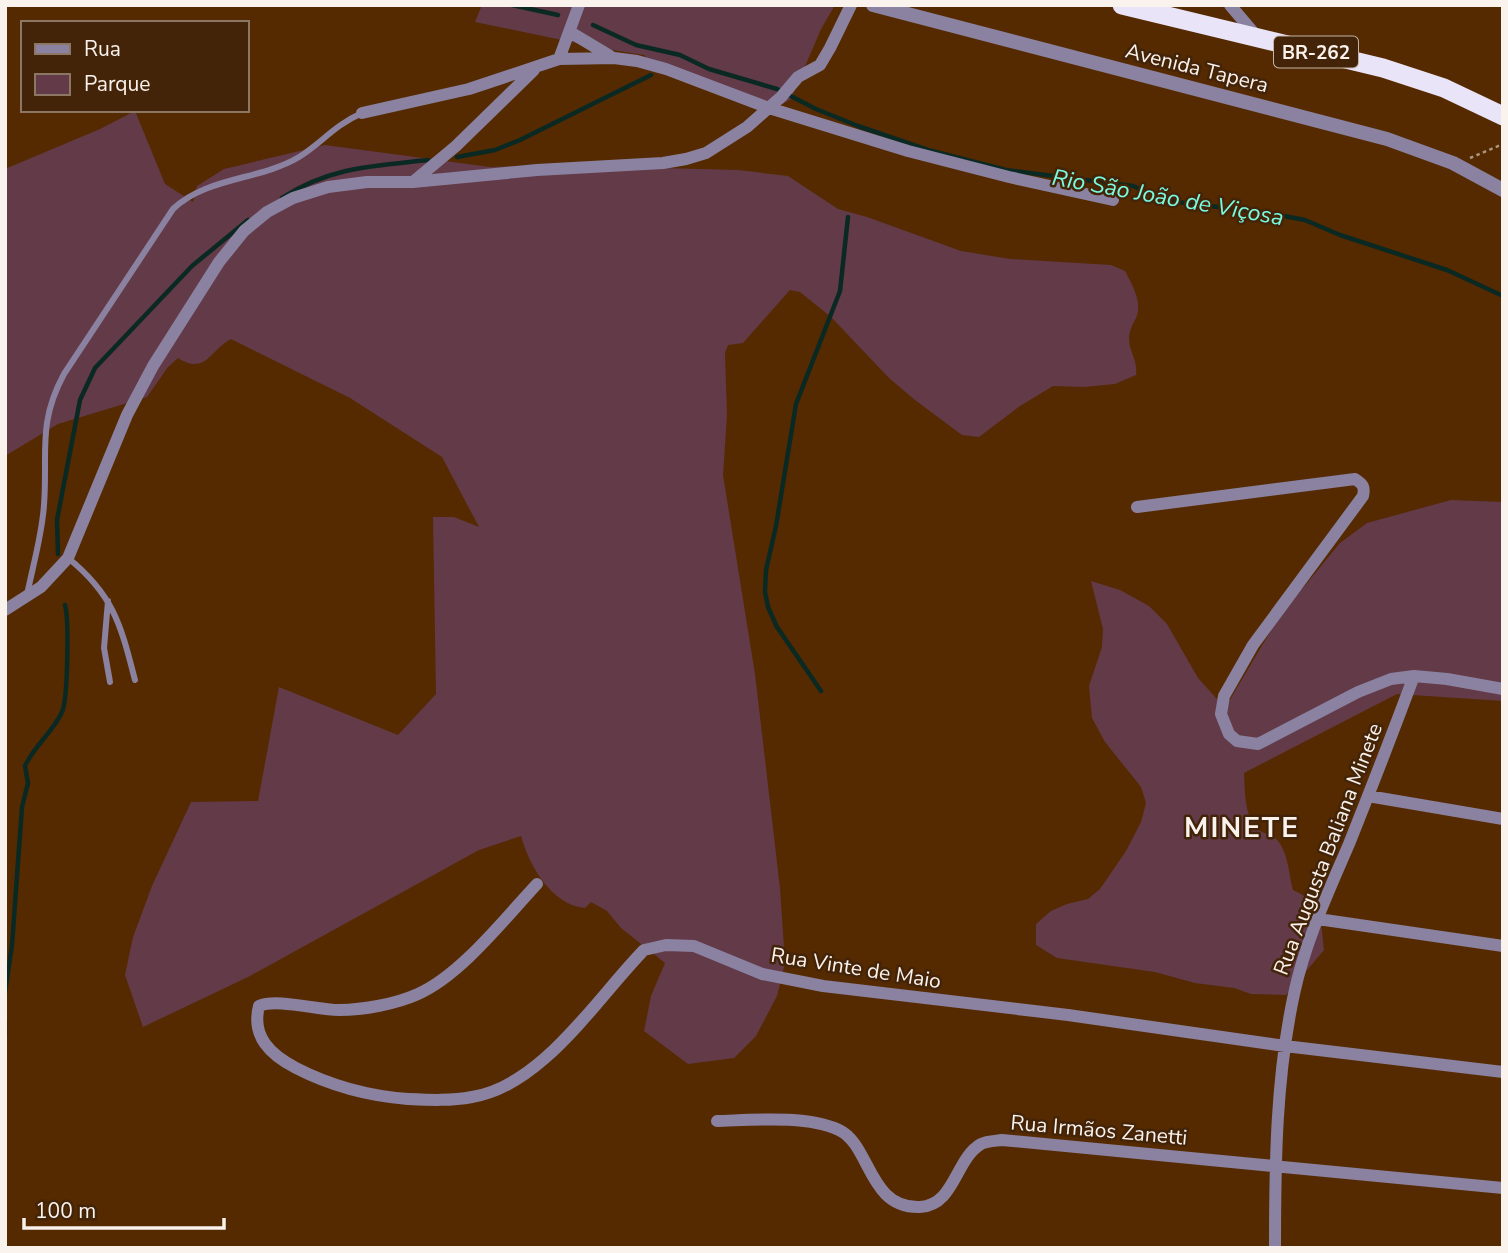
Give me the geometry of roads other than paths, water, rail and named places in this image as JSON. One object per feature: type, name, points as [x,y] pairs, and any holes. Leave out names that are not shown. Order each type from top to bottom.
[{"type":"highway","name":"BR-262","points":[[1122,5],[1416,77],[1501,115]]},
{"type":"street","points":[[559,59],[579,5]]},
{"type":"street","points":[[5,610],[54,575],[68,558],[108,459],[140,390],[219,262],[244,231],[276,207],[293,198],[328,187],[367,182],[633,165],[686,159],[706,153],[730,140],[781,97],[789,85],[820,65],[851,5]]},
{"type":"street","name":"Avenida Tapera","points":[[873,5],[1387,139],[1453,163],[1503,190]]},
{"type":"street","points":[[1230,5],[1258,38]]},
{"type":"street","points":[[570,32],[614,58]]},
{"type":"street","points":[[362,113],[469,89],[559,59],[614,58],[666,69],[769,108],[947,162],[1113,200]]},
{"type":"street","points":[[414,181],[456,146],[536,67]]},
{"type":"street","points":[[1137,507],[1355,479],[1364,489],[1363,496],[1253,645],[1224,696],[1221,714],[1229,734],[1237,741],[1258,744],[1358,692],[1391,679],[1415,676],[1503,689]]},
{"type":"street","name":"Rua Augusta Baliana Minete","points":[[1275,1248],[1275,1167],[1285,1046],[1299,974],[1318,919],[1415,676]]},
{"type":"street","points":[[1368,796],[1503,818]]},
{"type":"street","name":"Rua Vinte de Maio","points":[[537,884],[456,969],[417,995],[343,1010],[319,1010],[272,1003],[259,1006],[257,1023],[265,1046],[285,1062],[344,1089],[376,1097],[433,1101],[474,1097],[503,1087],[547,1055],[644,950],[680,944],[694,946],[734,964],[787,981],[1503,1072]]},
{"type":"street","points":[[1318,919],[1503,946]]},
{"type":"street","name":"Rua Irmãos Zanetti","points":[[717,1121],[799,1121],[841,1131],[854,1144],[876,1183],[902,1203],[917,1207],[932,1205],[943,1196],[975,1149],[983,1143],[1002,1140],[1503,1188]]},
{"type":"lane","points":[[26,597],[42,526],[44,444],[51,402],[64,374],[119,295],[162,225],[182,201],[299,158],[335,128],[362,113]]},
{"type":"lane","points":[[68,558],[87,572],[108,600],[125,640],[135,680]]},
{"type":"lane","points":[[108,600],[104,648],[110,682]]},
{"type":"waterway","name":"Rio São João de Viçosa","points":[[512,5],[558,15]]},
{"type":"waterway","name":"Rio São João de Viçosa","points":[[593,25],[636,45],[680,55],[709,69],[777,89],[858,126],[928,150],[1006,170],[1133,186],[1169,201],[1305,220],[1340,235],[1447,270],[1503,296]]},
{"type":"waterway","points":[[457,157],[495,150],[520,140],[651,75]]},
{"type":"waterway","points":[[282,198],[334,174],[370,166],[428,160]]},
{"type":"waterway","points":[[821,691],[777,627],[765,592],[766,570],[796,404],[840,291],[848,217]]},
{"type":"waterway","points":[[58,554],[57,520],[80,400],[95,368],[192,266],[248,220]]},
{"type":"waterway","points":[[5,993],[12,945],[22,807],[28,783],[25,766],[54,726],[64,704],[67,659],[65,605]]},
{"type":"waterway","points":[[5,1022],[5,1036]]},
{"type":"district","name":"MINETE","points":[[1242,827]]}]
